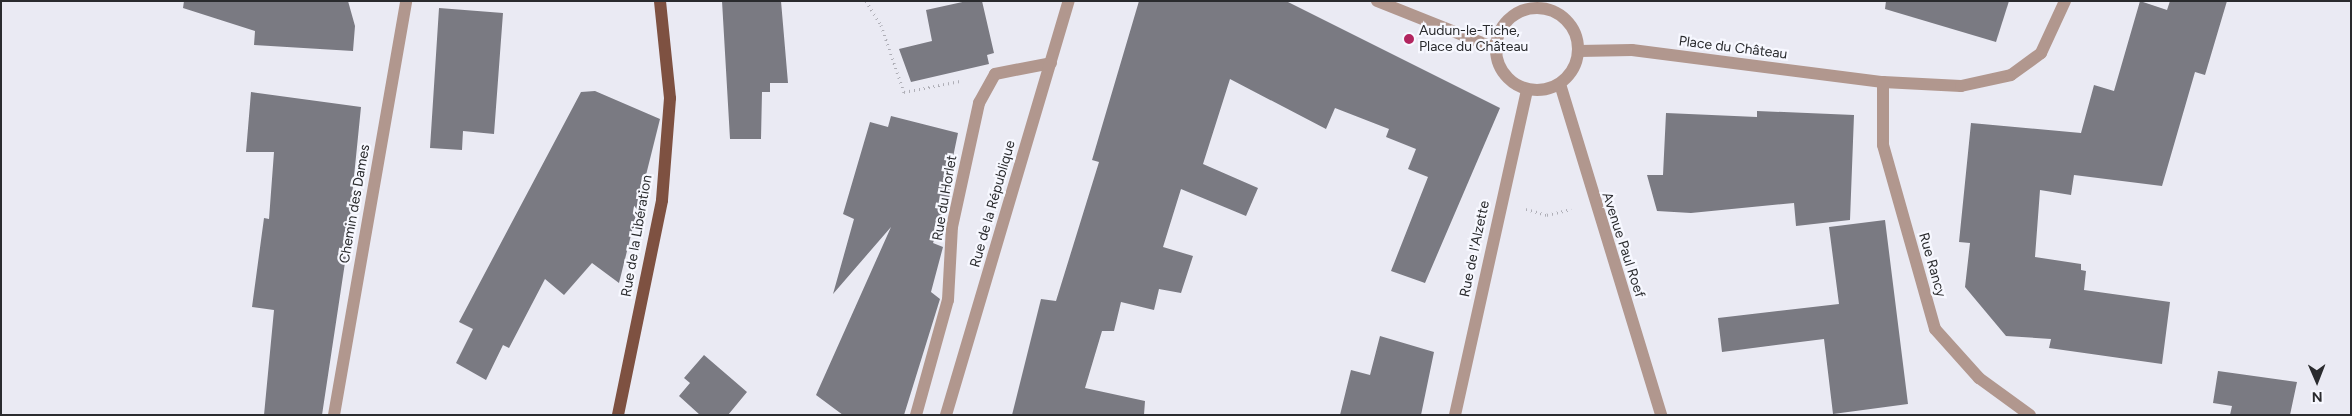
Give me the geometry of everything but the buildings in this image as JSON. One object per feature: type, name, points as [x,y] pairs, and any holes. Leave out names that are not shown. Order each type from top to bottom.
[{"type":"main road","name":"Rue de la Libération","points":[[618,415],[662,200],[670,98],[660,1]]},
{"type":"street","name":"Rue de la République","points":[[946,415],[1069,1]]},
{"type":"street","points":[[1377,1],[1495,48]]},
{"type":"street","name":"Place du Château","points":[[1579,51],[1632,50],[1883,82],[1961,86],[2011,75],[2041,53],[2065,1]]},
{"type":"street","name":"Chemin des Dames","points":[[334,415],[404,2]]},
{"type":"street","points":[[1524,5],[1542,7],[1563,17],[1577,36],[1579,51],[1573,70],[1560,84],[1527,90],[1510,81],[1499,66],[1495,48],[1499,31],[1510,17],[1524,5]]},
{"type":"street","points":[[995,74],[1051,63]]},
{"type":"street","name":"Rue du Horlet","points":[[916,415],[948,300],[952,227],[979,103],[995,74]]},
{"type":"street","name":"Rue Rancy","points":[[1883,82],[1883,144],[1935,329],[1979,378],[2030,415]]},
{"type":"street","name":"Avenue Paul Roef","points":[[1560,84],[1593,203],[1661,415]]},
{"type":"street","name":"Rue de l'Alzette","points":[[1455,415],[1500,201],[1527,90]]},
{"type":"path","points":[[866,1],[881,25],[904,92],[995,74]]},
{"type":"path","points":[[1500,201],[1547,215],[1593,203]]},
{"type":"place","name":"Audun-le-Tiche, Place du Château","points":[[1409,39]]}]
